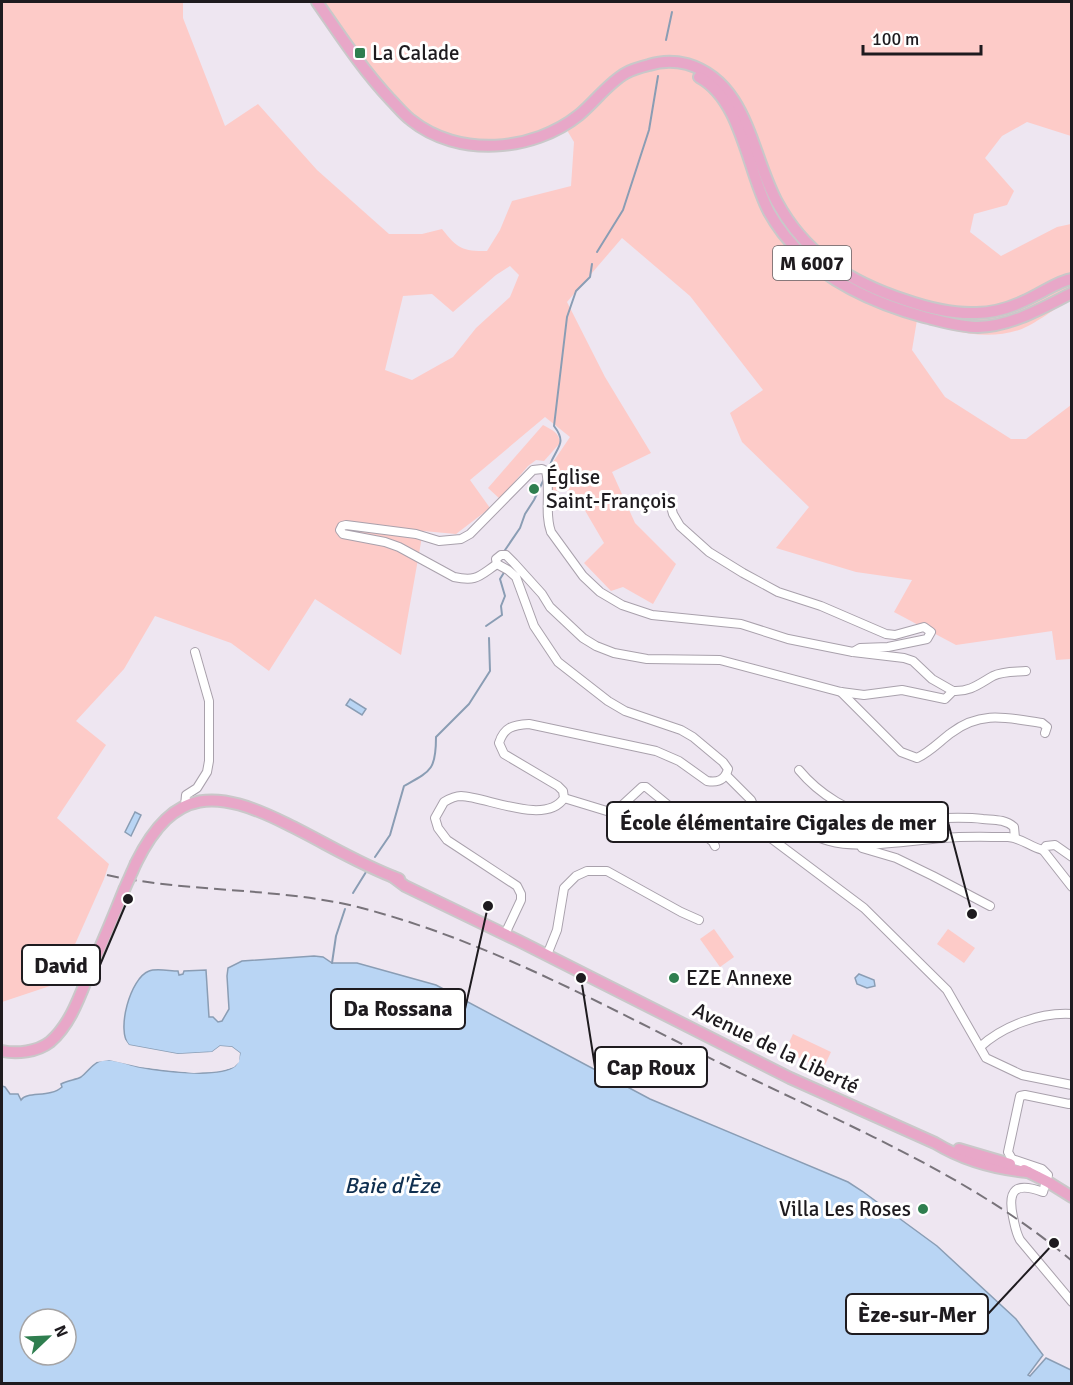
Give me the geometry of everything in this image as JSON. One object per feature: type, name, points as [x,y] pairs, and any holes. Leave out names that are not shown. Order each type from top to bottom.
[{"type":"main road","name":"M 6007","points":[[317,2],[359,63],[387,95],[410,119],[440,135],[470,144],[499,146],[513,144],[549,133],[566,124],[590,105],[617,78],[630,71],[666,62],[687,64],[710,75],[724,86],[740,109],[768,185],[787,219],[820,256],[852,279],[880,292],[933,309],[959,313],[993,311],[1018,304],[1071,280]]},
{"type":"main road","name":"M 6007","points":[[644,66],[677,68],[692,73],[705,80],[722,96],[734,118],[760,192],[774,219],[790,241],[806,257],[845,287],[906,312],[959,325],[978,327],[1012,321],[1071,293]]},
{"type":"main road","points":[[933,309],[945,315],[973,319],[1038,310],[1049,296],[1071,280]]},
{"type":"main road","name":"Avenue de la Liberté","points":[[2,1051],[17,1053],[38,1048],[50,1041],[64,1026],[136,863],[155,830],[170,815],[185,806],[217,801],[248,806],[790,1078],[935,1143],[953,1154],[986,1165],[1028,1172],[1046,1187],[1071,1197]]},
{"type":"street","points":[[953,692],[945,699],[902,690],[864,695],[841,692],[720,660],[647,659],[614,653],[583,638],[550,607],[542,594],[506,555],[498,557],[496,564],[481,577],[464,579],[454,577],[399,547],[343,534],[340,530],[346,525],[416,534],[439,541],[461,539],[470,534],[533,470],[542,469],[546,471],[549,480],[548,525],[551,532],[584,576],[600,592],[622,605],[652,615],[741,624],[788,639],[853,652],[904,658],[913,662],[953,692],[975,688],[994,676],[1026,671]]},
{"type":"street","points":[[669,499],[673,514],[680,526],[709,552],[778,592],[821,606],[886,634],[902,633],[924,627],[931,632],[927,639],[888,647],[860,648],[853,652]]},
{"type":"street","points":[[496,564],[516,577],[534,626],[558,663],[579,681],[616,706],[681,730],[693,737],[728,769],[721,781],[707,781],[667,755],[603,738],[529,724],[513,725],[506,729],[499,743],[504,754],[558,786],[564,798],[561,803],[540,810],[518,808],[461,796],[444,802],[435,818],[438,828],[447,840],[517,886],[521,900],[505,934]]},
{"type":"street","points":[[185,806],[186,795],[197,788],[207,772],[209,761],[209,701],[195,652]]},
{"type":"street","points":[[841,692],[901,752],[916,758],[927,753],[953,731],[983,717],[993,716],[1042,723],[1047,727],[1046,733]]},
{"type":"street","points":[[800,770],[810,784],[823,794],[869,816],[882,818],[950,816],[1003,821],[1014,827],[1016,838]]},
{"type":"street","points":[[726,775],[751,800],[754,807],[829,841],[860,844],[946,838],[1016,838],[1036,849],[1043,850],[1071,887]]},
{"type":"street","points":[[564,798],[610,812],[616,811],[642,787],[646,787],[715,846]]},
{"type":"street","points":[[754,807],[750,815],[752,824],[864,908],[947,990],[982,1045],[986,1058],[1022,1076],[1071,1085]]},
{"type":"street","points":[[860,844],[862,848],[896,858],[990,906]]},
{"type":"street","points":[[1043,850],[1046,846],[1055,845],[1071,857]]},
{"type":"street","points":[[547,955],[557,930],[564,888],[576,876],[587,871],[607,871],[699,920]]},
{"type":"street","points":[[982,1045],[1004,1031],[1028,1021],[1048,1015],[1071,1014]]},
{"type":"street","points":[[1071,1103],[1020,1096],[1012,1127],[1009,1156],[1047,1172],[1046,1187],[1022,1187],[1011,1195],[1015,1231],[1071,1302]]},
{"type":"shaded area","points":[[2,2],[183,2],[183,18],[225,126],[258,104],[317,170],[389,234],[422,234],[442,229],[452,241],[461,247],[487,251],[500,230],[512,201],[571,186],[574,142],[561,120],[532,134],[501,139],[469,138],[438,130],[411,113],[386,88],[324,2],[1071,2],[1071,136],[1027,122],[1002,136],[985,158],[1014,191],[1007,205],[974,214],[970,232],[1001,256],[1057,227],[1071,224],[1071,299],[1019,330],[993,335],[967,333],[917,320],[912,350],[945,397],[1011,439],[1026,439],[1071,405],[1071,659],[1056,660],[1052,631],[956,645],[894,612],[912,580],[856,572],[776,548],[809,507],[742,442],[730,413],[763,390],[690,296],[622,238],[567,302],[605,377],[651,453],[612,472],[635,523],[676,564],[653,604],[623,587],[611,591],[584,563],[604,543],[573,490],[553,492],[549,468],[570,437],[545,417],[470,480],[490,508],[456,534],[423,531],[401,655],[315,599],[269,671],[231,643],[155,616],[124,669],[76,721],[106,745],[57,818],[109,864],[104,879],[64,969],[50,986],[2,1002]],"holes":[[[510,266],[519,275],[510,297],[476,328],[453,357],[412,380],[385,370],[403,296],[432,294],[453,312]]]},
{"type":"shaded area","points":[[543,425],[557,434],[560,443],[544,461],[536,460],[528,466],[500,499],[488,488]]},
{"type":"shaded area","points":[[714,929],[734,957],[720,967],[700,939]]},
{"type":"shaded area","points":[[948,929],[975,948],[964,963],[937,944]]},
{"type":"shaded area","points":[[793,1034],[831,1052],[823,1069],[785,1051]]},
{"type":"water","points":[[350,699],[366,709],[362,715],[346,705]]},
{"type":"water","points":[[135,812],[141,815],[131,836],[125,832]]},
{"type":"water","name":"Baie d'Èze","points":[[314,956],[323,957],[332,963],[357,963],[436,985],[650,1099],[848,1182],[937,1246],[1016,1319],[1043,1355],[1028,1375],[1030,1376],[1046,1358],[1071,1370],[1071,1383],[2,1383],[2,1086],[10,1094],[18,1094],[21,1100],[24,1097],[57,1090],[62,1087],[61,1084],[81,1077],[103,1060],[148,1069],[188,1073],[216,1072],[235,1066],[240,1053],[232,1047],[220,1046],[212,1052],[178,1054],[129,1045],[124,1029],[131,994],[142,976],[152,970],[178,971],[179,975],[184,971],[206,970],[209,1017],[213,1017],[218,1022],[222,1021],[229,1009],[228,968],[242,961]]},
{"type":"water","points":[[859,974],[874,980],[875,986],[867,988],[857,984],[855,978]]},
{"type":"pier","points":[[124,1038],[129,1045],[178,1054],[212,1052],[220,1046],[232,1047],[240,1053],[239,1062],[228,1069],[194,1073],[140,1067],[109,1060],[97,1062],[98,1059],[109,1057],[140,1064],[194,1070],[227,1066],[236,1061],[237,1054],[231,1050],[220,1049],[213,1055],[178,1057],[128,1047],[123,1042]]},
{"type":"waterway","points":[[666,40],[672,12]]},
{"type":"waterway","points":[[597,252],[623,210],[649,130],[658,76]]},
{"type":"waterway","points":[[550,465],[560,446],[560,437],[554,426],[567,317],[576,291],[590,277],[592,264]]},
{"type":"waterway","points":[[503,553],[520,528],[544,479]]},
{"type":"waterway","points":[[486,626],[502,615],[501,606],[505,596],[500,579],[505,571]]},
{"type":"waterway","points":[[375,857],[390,835],[404,786],[426,773],[430,768],[435,756],[436,737],[469,704],[490,671],[489,638]]},
{"type":"waterway","points":[[353,893],[366,872]]},
{"type":"waterway","points":[[332,963],[336,936],[345,909]]},
{"type":"railway","points":[[107,875],[170,885],[296,896],[327,901],[407,921],[455,938],[549,978],[908,1154],[993,1203],[1072,1261]]},
{"type":"place","name":"La Calade","points":[[360,53]]},
{"type":"place","name":"Église Saint-François","points":[[534,489]]},
{"type":"place","name":"David","points":[[128,899]]},
{"type":"place","name":"Da Rossana","points":[[488,906]]},
{"type":"place","name":"École élémentaire Cigales de mer","points":[[972,914]]},
{"type":"place","name":"Cap Roux","points":[[581,978]]},
{"type":"place","name":"EZE Annexe","points":[[674,978]]},
{"type":"place","name":"Villa Les Roses","points":[[923,1209]]},
{"type":"place","name":"Èze-sur-Mer","points":[[1054,1243]]}]
